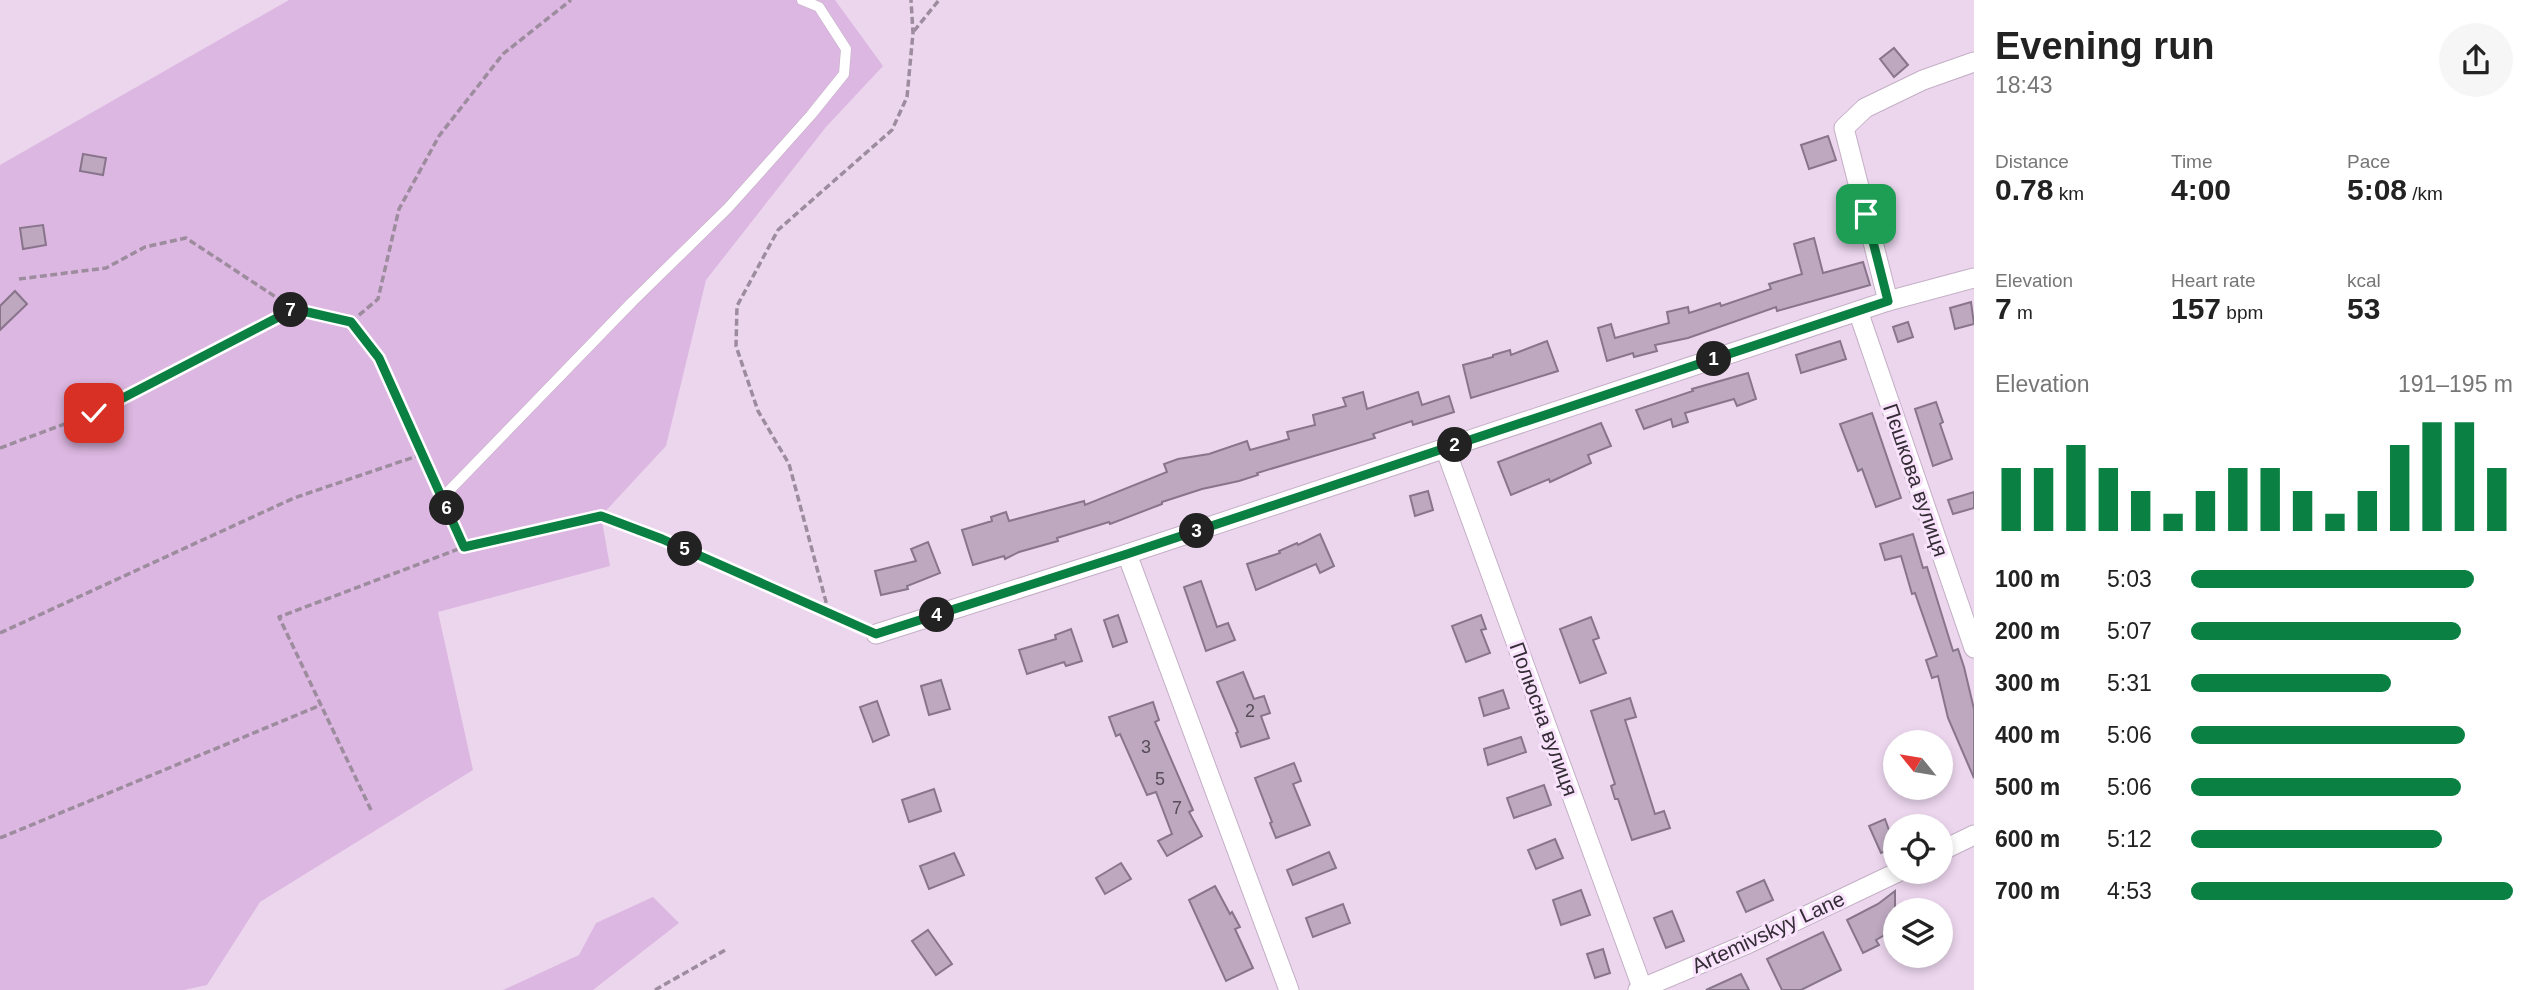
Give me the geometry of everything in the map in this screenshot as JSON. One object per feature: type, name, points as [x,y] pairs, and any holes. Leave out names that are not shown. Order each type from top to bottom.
[{"type":"street","points":[[1888,301],[1844,128],[1865,108],[1923,80],[1974,62]]},
{"type":"street","points":[[876,634],[1127,554],[1888,301],[1974,278]]},
{"type":"street","name":"Пєшкова вулиця","points":[[1858,311],[1974,648]]},
{"type":"street","name":"Полюсна вулиця","points":[[1445,448],[1641,990]]},
{"type":"street","points":[[1127,554],[1289,990]]},
{"type":"street","points":[[1953,845],[1974,835]]},
{"type":"street","name":"Artemivskyy Lane","points":[[1641,990],[1747,944],[1883,879]]},
{"type":"lane","points":[[442,498],[632,302],[728,208],[844,74],[846,49],[819,6],[802,0]]},
{"type":"path","points":[[351,322],[378,299],[399,209],[439,136],[503,54],[571,0]]},
{"type":"path","points":[[829,613],[789,464],[758,411],[736,346],[737,306],[778,230],[892,130],[907,97],[913,33],[911,0]]},
{"type":"path","points":[[913,33],[939,0]]},
{"type":"path","points":[[19,279],[106,268],[145,247],[186,238],[294,309],[351,322],[379,358],[464,547]]},
{"type":"path","points":[[0,447],[94,413],[294,309]]},
{"type":"path","points":[[0,633],[293,498],[423,454]]},
{"type":"path","points":[[371,810],[279,617],[464,547],[601,516],[662,539],[876,634]]},
{"type":"path","points":[[0,838],[321,705]]},
{"type":"path","points":[[654,990],[727,949]]},
{"type":"shaded area","points":[[289,0],[835,0],[883,66],[826,127],[706,280],[666,446],[601,516],[610,566],[438,612],[473,770],[260,902],[207,985],[184,990],[0,990],[0,165]]},
{"type":"shaded area","points":[[653,897],[679,923],[593,990],[503,990],[579,955],[596,923]]},
{"type":"building","points":[[1894,48],[1908,65],[1894,77],[1880,59]]},
{"type":"building","points":[[1828,136],[1836,160],[1809,169],[1801,145]]},
{"type":"building","points":[[83,154],[106,158],[103,175],[80,171]]},
{"type":"building","points":[[43,225],[46,245],[23,249],[20,228]]},
{"type":"building","points":[[1814,238],[1823,273],[1863,262],[1870,285],[1777,311],[1776,307],[1688,338],[1655,345],[1657,351],[1634,357],[1633,353],[1607,361],[1598,328],[1611,324],[1615,338],[1669,323],[1667,312],[1688,307],[1689,313],[1720,303],[1721,306],[1771,289],[1769,284],[1802,274],[1794,244]]},
{"type":"building","points":[[15,291],[27,304],[0,330],[0,306]]},
{"type":"building","points":[[1971,302],[1974,324],[1955,329],[1950,308]]},
{"type":"building","points":[[1908,322],[1913,337],[1898,342],[1893,327]]},
{"type":"building","points":[[1547,341],[1558,371],[1471,398],[1463,365],[1510,350],[1511,355]]},
{"type":"building","points":[[1840,341],[1846,359],[1801,373],[1796,355]]},
{"type":"building","points":[[1748,373],[1756,399],[1737,406],[1734,399],[1685,413],[1688,422],[1673,427],[1671,419],[1644,429],[1636,410],[1693,391],[1692,389]]},
{"type":"building","points":[[1363,392],[1367,409],[1418,392],[1422,405],[1449,396],[1454,412],[1413,425],[1412,421],[1373,434],[1375,438],[1162,502],[1110,524],[1109,522],[1057,538],[1058,541],[1019,552],[1005,559],[1004,556],[973,565],[962,530],[992,521],[991,517],[1006,512],[1009,521],[1084,501],[1085,505],[1167,472],[1164,464],[1178,459],[1209,454],[1247,441],[1250,450],[1289,439],[1287,432],[1315,425],[1313,415],[1346,406],[1343,398]]},
{"type":"building","points":[[1936,402],[1952,459],[1933,466],[1915,409]]},
{"type":"building","points":[[1872,413],[1901,498],[1876,507],[1862,469],[1858,471],[1840,424]]},
{"type":"building","points":[[1601,423],[1611,446],[1588,455],[1591,463],[1550,482],[1549,479],[1511,495],[1498,462]]},
{"type":"building","points":[[1428,491],[1433,510],[1415,516],[1410,496]]},
{"type":"building","points":[[1974,492],[1974,508],[1953,514],[1948,500]]},
{"type":"building","points":[[1320,534],[1334,566],[1320,573],[1316,564],[1256,590],[1247,564],[1280,553],[1279,551]]},
{"type":"building","points":[[1913,534],[1923,568],[1927,567],[1953,651],[1958,649],[1964,667],[1974,709],[1974,778],[1948,718],[1938,676],[1932,678],[1926,660],[1937,656],[1915,593],[1912,594],[1901,556],[1885,560],[1880,544]]},
{"type":"building","points":[[928,542],[940,573],[907,586],[908,589],[881,595],[875,571],[916,561],[911,549]]},
{"type":"building","points":[[1201,581],[1217,627],[1228,623],[1235,640],[1206,651],[1184,587]]},
{"type":"building","points":[[1118,615],[1127,642],[1113,647],[1104,620]]},
{"type":"building","points":[[1481,615],[1486,629],[1481,630],[1490,653],[1466,662],[1452,626]]},
{"type":"building","points":[[1591,617],[1599,638],[1593,640],[1606,673],[1580,683],[1560,629]]},
{"type":"building","points":[[1071,629],[1082,661],[1066,666],[1064,662],[1027,674],[1019,650],[1056,639],[1055,635]]},
{"type":"building","points":[[1243,672],[1254,699],[1264,696],[1270,713],[1261,716],[1269,738],[1241,747],[1236,733],[1238,732],[1217,682]]},
{"type":"building","points":[[941,680],[950,709],[929,715],[921,686]]},
{"type":"building","points":[[1503,690],[1509,708],[1484,716],[1479,698]]},
{"type":"building","points":[[1630,698],[1636,717],[1625,720],[1655,814],[1664,811],[1670,828],[1632,840],[1618,799],[1615,799],[1611,786],[1615,784],[1591,711]]},
{"type":"building","points":[[877,701],[889,735],[873,742],[860,707]]},
{"type":"building","points":[[1153,702],[1159,720],[1155,722],[1193,810],[1189,812],[1202,836],[1167,856],[1158,841],[1172,834],[1156,792],[1147,795],[1120,734],[1116,736],[1109,717]]},
{"type":"building","points":[[1521,737],[1526,752],[1488,765],[1484,749]]},
{"type":"building","points":[[1294,763],[1301,781],[1293,784],[1310,825],[1276,838],[1255,778]]},
{"type":"building","points":[[1544,785],[1551,805],[1514,818],[1507,798]]},
{"type":"building","points":[[934,789],[941,811],[909,822],[902,800]]},
{"type":"building","points":[[1883,820],[1883,852],[1881,853],[1869,826]]},
{"type":"building","points":[[1555,839],[1563,858],[1536,869],[1528,850]]},
{"type":"building","points":[[1329,852],[1336,868],[1293,885],[1287,870]]},
{"type":"building","points":[[954,853],[964,875],[929,889],[920,866]]},
{"type":"building","points":[[1121,863],[1131,879],[1105,894],[1096,878]]},
{"type":"building","points":[[1764,880],[1773,900],[1746,912],[1737,892]]},
{"type":"building","points":[[1215,886],[1240,927],[1235,929],[1253,968],[1226,981],[1189,900]]},
{"type":"building","points":[[1581,890],[1590,915],[1561,925],[1553,900]]},
{"type":"building","points":[[1895,891],[1895,898],[1886,898]]},
{"type":"building","points":[[1883,900],[1883,936],[1876,940],[1879,945],[1863,953],[1847,920]]},
{"type":"building","points":[[1343,904],[1350,923],[1313,937],[1306,918]]},
{"type":"building","points":[[1672,911],[1684,941],[1666,948],[1654,918]]},
{"type":"building","points":[[928,930],[952,964],[936,975],[912,941]]},
{"type":"building","points":[[1823,932],[1841,970],[1801,990],[1782,990],[1767,959]]},
{"type":"building","points":[[1603,949],[1610,973],[1595,978],[1587,954]]},
{"type":"building","points":[[1741,974],[1749,990],[1706,990]]},
{"type":"route","points":[[94,413],[294,309],[351,322],[379,358],[464,547],[601,516],[662,539],[876,634],[1127,554],[1888,301],[1866,214]]}]
